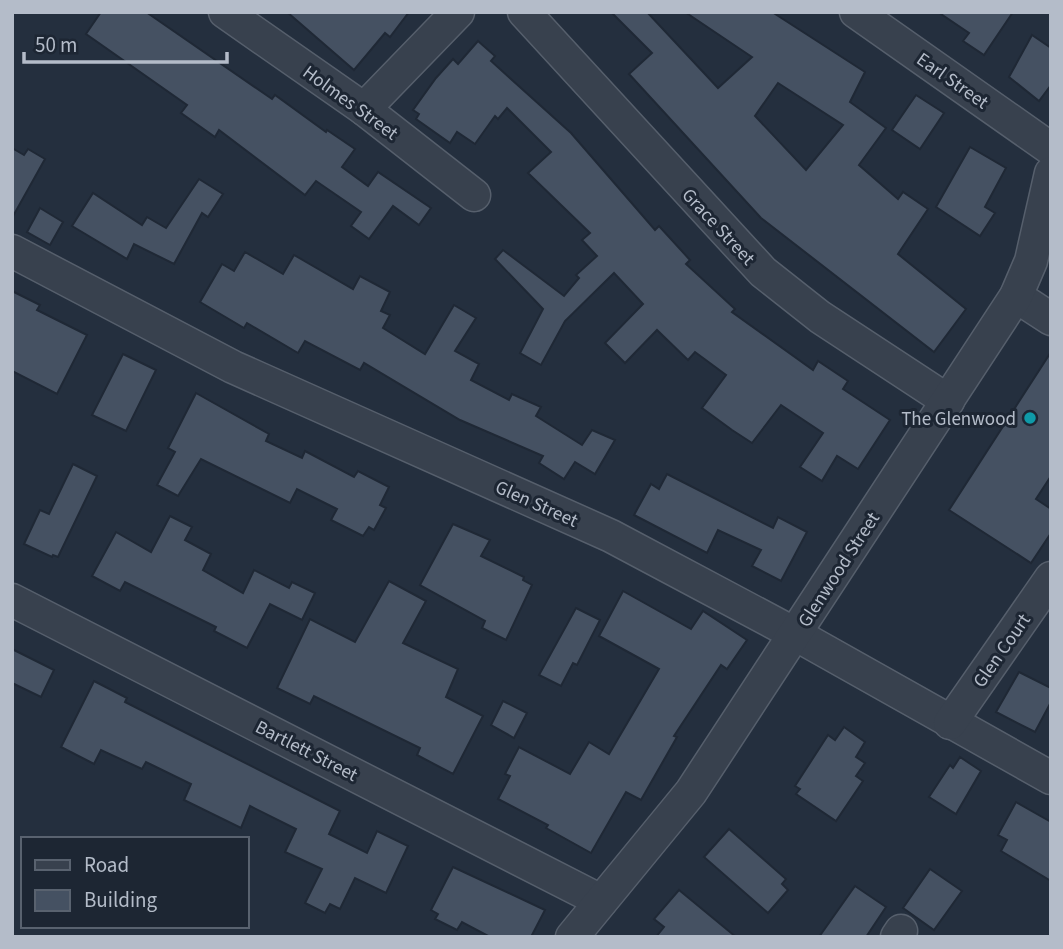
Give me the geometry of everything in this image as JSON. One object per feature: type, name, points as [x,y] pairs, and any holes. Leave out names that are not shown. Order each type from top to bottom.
[{"type":"street","name":"Holmes Street","points":[[225,12],[364,109],[474,195]]},
{"type":"street","points":[[364,109],[458,12]]},
{"type":"street","name":"Grace Street","points":[[524,12],[762,272],[820,317],[948,401]]},
{"type":"street","name":"Earl Street","points":[[856,12],[1051,149]]},
{"type":"street","name":"Glenwood Street","points":[[572,937],[691,792],[1016,296],[1031,261],[1051,173]]},
{"type":"street","name":"Glen Street","points":[[12,251],[233,367],[611,536],[795,634],[1051,778]]},
{"type":"street","points":[[1016,296],[1051,319]]},
{"type":"street","name":"Glen Court","points":[[950,723],[1051,578]]},
{"type":"street","name":"Bartlett Street","points":[[12,600],[601,901]]},
{"type":"building","points":[[101,12],[146,12],[272,99],[275,95],[326,132],[327,130],[355,149],[342,167],[368,186],[378,172],[431,208],[419,225],[393,206],[369,239],[351,226],[361,212],[316,181],[305,195],[219,130],[215,137],[181,113],[187,105],[86,34]]},
{"type":"building","points":[[287,12],[409,12],[390,37],[385,33],[354,70]]},
{"type":"building","points":[[611,12],[647,12],[718,88],[752,57],[685,12],[772,12],[865,72],[850,102],[886,128],[859,165],[898,199],[903,192],[928,209],[898,254],[966,309],[934,352],[761,218],[629,74],[652,53]],"holes":[[[778,83],[843,125],[806,170],[755,116]]]},
{"type":"building","points":[[938,12],[1013,12],[984,55],[963,41],[969,33]]},
{"type":"building","points":[[1032,35],[1051,48],[1051,85],[1039,101],[1009,77]]},
{"type":"building","points":[[478,41],[495,56],[491,61],[571,133],[655,230],[659,226],[690,260],[686,264],[735,309],[732,312],[813,370],[818,361],[848,381],[843,389],[890,420],[858,469],[837,456],[822,481],[800,467],[823,433],[781,405],[752,443],[732,430],[702,408],[726,375],[695,352],[688,360],[657,330],[625,363],[605,343],[643,304],[614,273],[565,321],[541,365],[520,353],[543,309],[495,259],[503,250],[564,296],[579,278],[576,275],[597,256],[582,240],[590,233],[528,173],[551,152],[507,108],[498,119],[495,116],[475,144],[457,132],[450,143],[416,119],[419,114],[413,110],[436,78],[453,59],[458,64]]},
{"type":"building","points":[[916,95],[944,113],[920,149],[892,130]]},
{"type":"building","points":[[970,147],[1006,168],[985,207],[995,213],[980,236],[936,207]]},
{"type":"building","points":[[12,148],[24,155],[28,149],[45,159],[12,218]]},
{"type":"building","points":[[199,179],[223,194],[208,217],[202,213],[174,264],[134,244],[127,259],[72,226],[93,193],[142,225],[147,217],[166,228]]},
{"type":"building","points":[[40,208],[63,222],[50,245],[27,232]]},
{"type":"building","points":[[245,252],[283,274],[294,255],[353,289],[360,276],[390,292],[381,311],[390,315],[383,328],[425,354],[454,305],[476,318],[455,351],[479,364],[471,380],[509,400],[512,394],[541,407],[536,416],[582,445],[592,430],[615,440],[595,474],[575,462],[564,479],[539,463],[543,456],[460,420],[364,363],[360,370],[305,341],[298,353],[247,323],[244,328],[200,302],[222,264],[234,271]]},
{"type":"building","points":[[12,291],[40,305],[37,310],[87,335],[57,394],[12,371]]},
{"type":"building","name":"The Glenwood","points":[[1051,352],[1051,476],[1036,499],[1051,509],[1051,533],[1031,563],[949,510]]},
{"type":"building","points":[[123,354],[156,370],[126,431],[92,415]]},
{"type":"building","points":[[196,393],[269,434],[266,441],[302,458],[305,451],[354,477],[358,471],[389,487],[380,505],[386,508],[374,530],[369,527],[363,536],[331,520],[337,509],[297,489],[290,503],[201,459],[178,496],[157,485],[175,452],[168,448]]},
{"type":"building","points":[[73,464],[97,476],[58,557],[52,557],[24,544],[40,510],[49,514]]},
{"type":"building","points":[[667,474],[773,528],[778,517],[807,532],[781,581],[752,566],[761,550],[718,530],[707,553],[634,515],[651,484],[659,489]]},
{"type":"building","points":[[170,516],[192,527],[185,540],[211,554],[203,570],[243,593],[254,570],[289,588],[292,582],[315,593],[302,620],[270,604],[247,648],[214,631],[216,627],[125,582],[120,591],[92,576],[116,532],[151,552]]},
{"type":"building","points":[[453,524],[490,540],[481,556],[524,577],[523,580],[532,585],[506,640],[482,628],[485,621],[420,585]]},
{"type":"building","points":[[389,581],[426,601],[403,643],[458,669],[446,697],[483,716],[453,774],[417,755],[420,748],[314,696],[310,704],[277,688],[310,619],[355,642]]},
{"type":"building","points":[[623,591],[691,629],[703,611],[747,640],[727,669],[721,665],[674,736],[677,737],[641,800],[626,792],[591,853],[546,828],[548,825],[498,799],[510,776],[505,774],[519,747],[570,774],[589,742],[609,754],[659,669],[599,636]]},
{"type":"building","points":[[576,608],[600,620],[577,665],[573,663],[561,686],[539,675]]},
{"type":"building","points":[[12,649],[54,670],[41,697],[12,683]]},
{"type":"building","points":[[1019,672],[1051,688],[1051,702],[1035,732],[996,712]]},
{"type":"building","points":[[94,681],[127,698],[125,702],[340,811],[329,834],[367,853],[377,831],[408,846],[386,893],[355,878],[340,909],[330,904],[325,913],[305,903],[322,869],[285,852],[296,829],[250,806],[241,828],[184,800],[191,784],[146,762],[142,769],[101,750],[94,764],[61,747]]},
{"type":"building","points":[[503,701],[527,713],[514,738],[491,725]]},
{"type":"building","points":[[844,727],[865,742],[856,757],[865,763],[856,776],[863,781],[836,821],[796,794],[800,789],[795,786],[828,735],[835,740]]},
{"type":"building","points":[[960,757],[981,771],[956,814],[929,797],[950,765],[953,768]]},
{"type":"building","points":[[1016,802],[1051,822],[1051,881],[1001,851],[1007,840],[998,835]]},
{"type":"building","points":[[729,829],[786,879],[782,884],[788,890],[768,913],[704,857]]},
{"type":"building","points":[[453,867],[545,910],[531,937],[490,937],[462,922],[457,930],[435,919],[438,914],[431,910]]},
{"type":"building","points":[[930,869],[962,891],[934,930],[903,908]]},
{"type":"building","points":[[855,886],[886,907],[866,937],[819,937]]},
{"type":"building","points":[[679,890],[736,937],[656,937],[664,927],[654,919]]},
{"type":"place","name":"The Glenwood","points":[[1030,418]]}]
